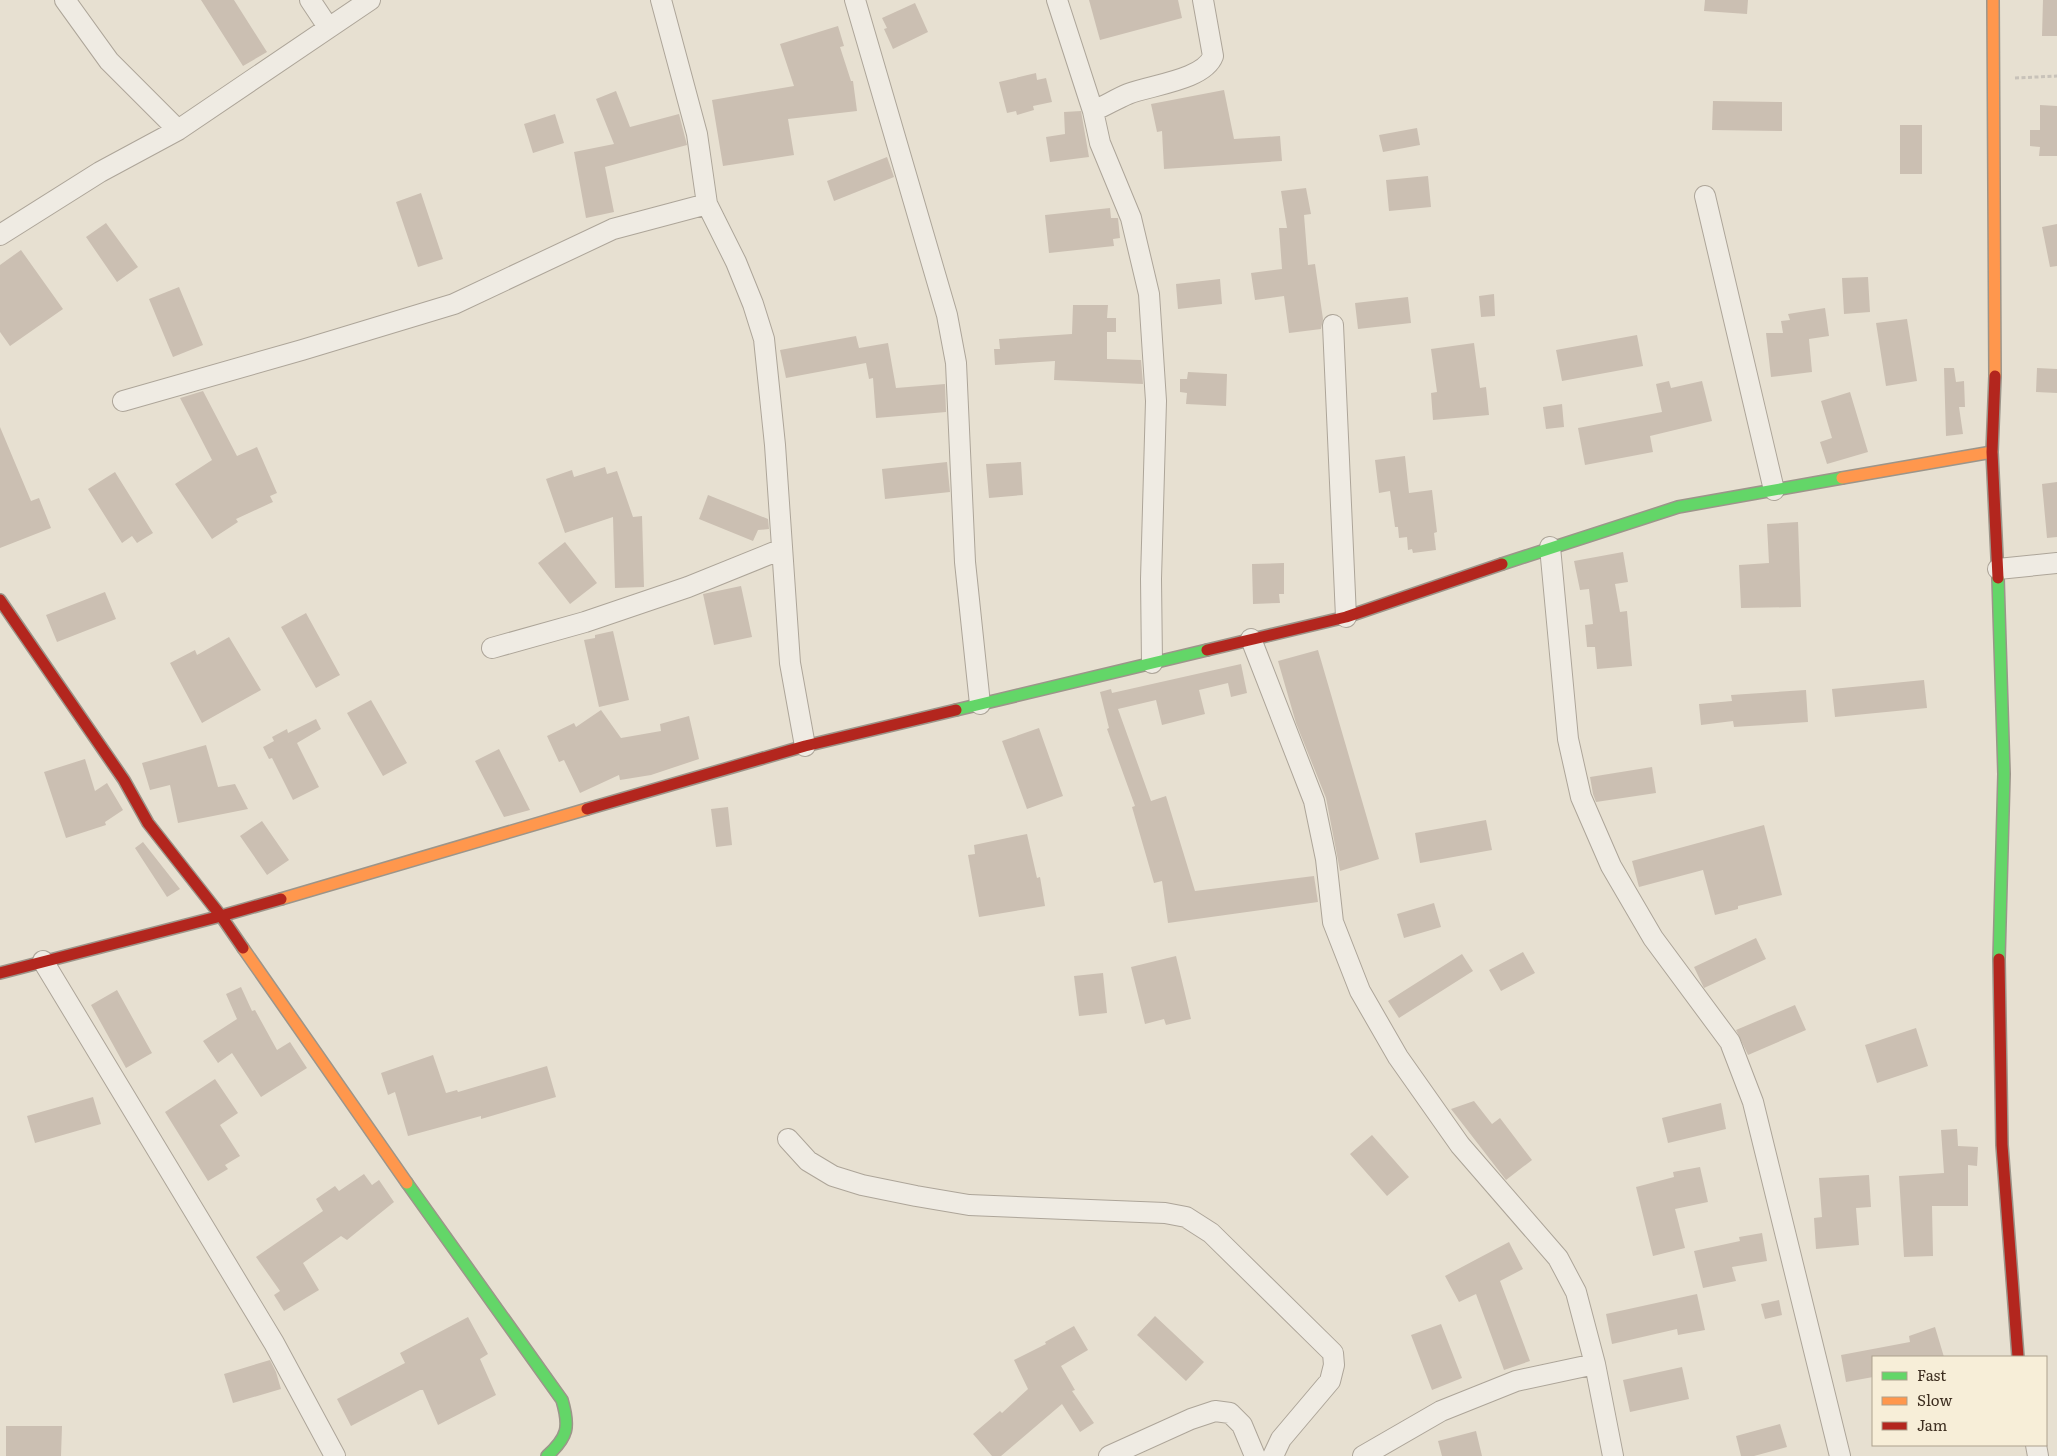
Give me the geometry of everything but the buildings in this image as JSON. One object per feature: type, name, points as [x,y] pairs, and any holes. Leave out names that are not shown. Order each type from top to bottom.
[{"type":"street","points":[[65,0],[109,62],[178,130]]},
{"type":"street","points":[[310,0],[328,27]]},
{"type":"street","points":[[0,235],[100,172],[178,130],[370,0]]},
{"type":"street","points":[[661,0],[697,134],[707,204],[736,262],[753,304],[764,339],[775,444],[790,663],[805,746]]},
{"type":"street","points":[[855,0],[949,325],[956,362],[965,562],[980,704]]},
{"type":"street","points":[[1057,0],[1093,110],[1100,143],[1131,218],[1149,294],[1156,402],[1151,579],[1152,663]]},
{"type":"street","points":[[1093,110],[1127,94],[1184,78],[1211,62],[1214,56],[1202,0]]},
{"type":"street","points":[[1993,0],[1996,343],[1992,452],[1998,569],[2004,774],[1999,951],[2002,1135],[2018,1356]]},
{"type":"street","points":[[1705,196],[1774,490]]},
{"type":"street","points":[[123,401],[454,304],[614,229],[707,204]]},
{"type":"street","points":[[1333,325],[1346,617]]},
{"type":"street","points":[[0,972],[220,916],[805,746],[1346,617],[1550,547],[1678,507],[1992,452]]},
{"type":"street","points":[[1550,547],[1568,739],[1581,797],[1610,866],[1653,938],[1730,1042],[1753,1102],[1828,1399],[1840,1456]]},
{"type":"street","points":[[492,648],[585,622],[688,587],[782,549]]},
{"type":"street","points":[[1998,569],[2057,564]]},
{"type":"street","points":[[0,600],[124,780],[148,823],[220,916],[447,1240],[562,1400],[569,1422],[561,1444],[547,1456]]},
{"type":"street","points":[[1251,639],[1314,801],[1326,858],[1333,922],[1360,991],[1398,1056],[1460,1145],[1558,1258],[1576,1292],[1595,1364],[1613,1456]]},
{"type":"street","points":[[43,961],[274,1343],[335,1456]]},
{"type":"street","points":[[788,1139],[808,1161],[833,1176],[871,1186],[969,1205],[1164,1213],[1186,1217],[1211,1233],[1333,1353],[1334,1365],[1330,1381],[1281,1439],[1273,1456]]},
{"type":"street","points":[[1363,1456],[1440,1410],[1516,1381],[1595,1364]]},
{"type":"street","points":[[1109,1456],[1191,1419],[1215,1411],[1230,1413],[1242,1425],[1254,1456]]},
{"type":"path","points":[[1995,79],[2057,76]]},
{"type":"traffic: fast","points":[[1502,564],[1678,507],[1842,478]]},
{"type":"traffic: fast","points":[[1998,578],[2004,774],[1999,959]]},
{"type":"traffic: fast","points":[[956,710],[1207,650]]},
{"type":"traffic: fast","points":[[407,1183],[562,1400],[566,1417],[565,1431],[559,1443],[547,1456]]},
{"type":"traffic: slow","points":[[1993,0],[1995,376]]},
{"type":"traffic: slow","points":[[1842,478],[1992,452]]},
{"type":"traffic: slow","points":[[281,899],[587,809]]},
{"type":"traffic: slow","points":[[243,948],[407,1183]]},
{"type":"traffic: jam","points":[[1995,376],[1992,452],[1998,578]]},
{"type":"traffic: jam","points":[[1207,650],[1346,617],[1502,564]]},
{"type":"traffic: jam","points":[[0,600],[124,780],[148,823],[221,916],[243,948]]},
{"type":"traffic: jam","points":[[587,809],[805,746],[956,710]]},
{"type":"traffic: jam","points":[[0,973],[281,899]]},
{"type":"traffic: jam","points":[[1999,959],[2002,1145],[2018,1356]]}]
